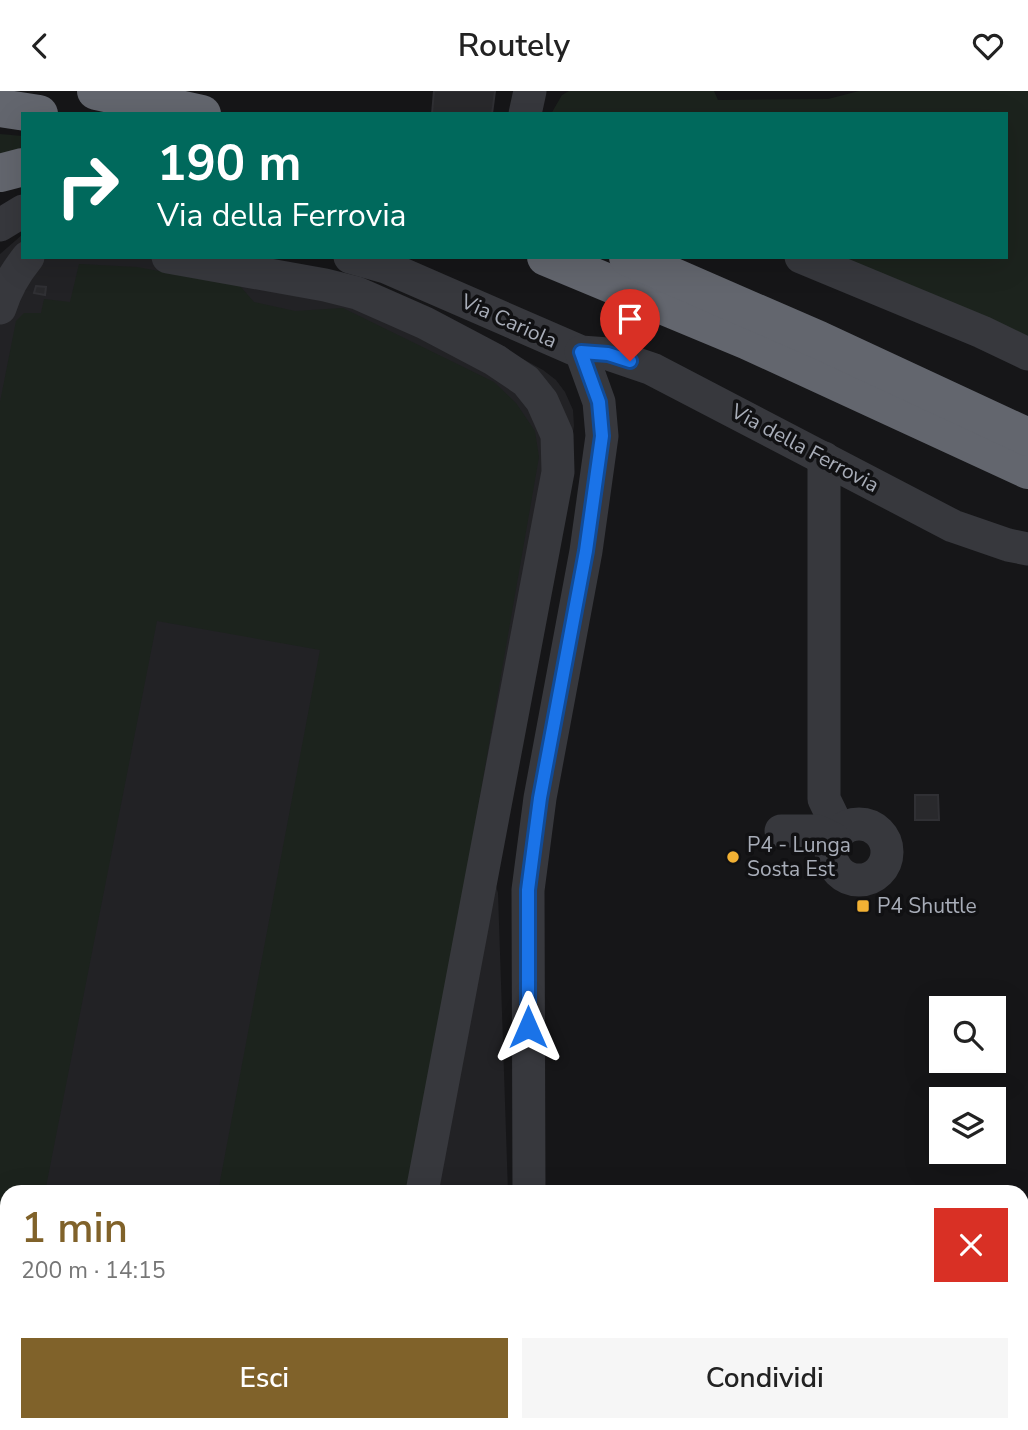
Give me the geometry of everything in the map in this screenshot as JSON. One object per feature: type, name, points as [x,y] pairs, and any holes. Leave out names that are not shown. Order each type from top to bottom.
[{"type":"highway","points":[[96,91],[193,112]]},
{"type":"highway","points":[[0,108],[26,112]]},
{"type":"highway","points":[[0,173],[21,168]]},
{"type":"highway","points":[[551,259],[1016,449]]},
{"type":"highway","points":[[633,259],[819,340],[1016,449]]},
{"type":"street","points":[[525,112],[530,91]]},
{"type":"street","points":[[0,225],[21,212]]},
{"type":"street","points":[[0,308],[16,271],[26,259]]},
{"type":"street","points":[[179,259],[357,293],[425,323],[516,372],[535,390],[553,422],[557,435],[558,472],[423,1185]]},
{"type":"street","name":"Via Cariola","points":[[357,259],[386,267],[581,352],[599,402],[602,436],[586,551],[540,798],[528,890],[529,1185]]},
{"type":"street","points":[[806,259],[982,332],[1028,354]]},
{"type":"street","name":"Via della Ferrovia","points":[[581,352],[608,354],[652,369],[953,526],[1028,549]]},
{"type":"street","points":[[780,831],[817,831],[837,835],[824,799],[824,458]]},
{"type":"shaded area","points":[[569,91],[714,91],[718,100],[828,99],[859,91],[1028,91],[1028,336],[842,259],[1008,259],[1008,112],[552,112],[562,95]]},
{"type":"shaded area","points":[[0,134],[21,136],[21,154],[0,158]]},
{"type":"shaded area","points":[[21,236],[21,259],[258,259],[523,359],[556,380],[565,392],[573,410],[574,426],[496,886],[508,1185],[0,1185],[0,254]]},
{"type":"shaded area","points":[[79,264],[137,267],[240,286],[254,302],[295,311],[343,308],[494,382],[516,403],[535,431],[539,457],[412,1185],[219,1185],[320,650],[157,621],[46,1185],[0,1185],[0,402],[16,321],[24,313],[41,313],[44,299],[70,302]]},
{"type":"building","points":[[434,91],[495,91],[492,112],[432,112]]},
{"type":"building","points":[[36,286],[46,287],[45,295],[34,293]]},
{"type":"building","points":[[915,795],[938,795],[939,820],[915,820]]},
{"type":"place","name":"P4 - Lunga Sosta Est","points":[[733,857]]},
{"type":"place","name":"P4 Shuttle","points":[[863,906]]},
{"type":"route","points":[[528,1027],[528,890],[540,798],[600,464],[602,417],[581,352],[608,354],[630,361]]}]
